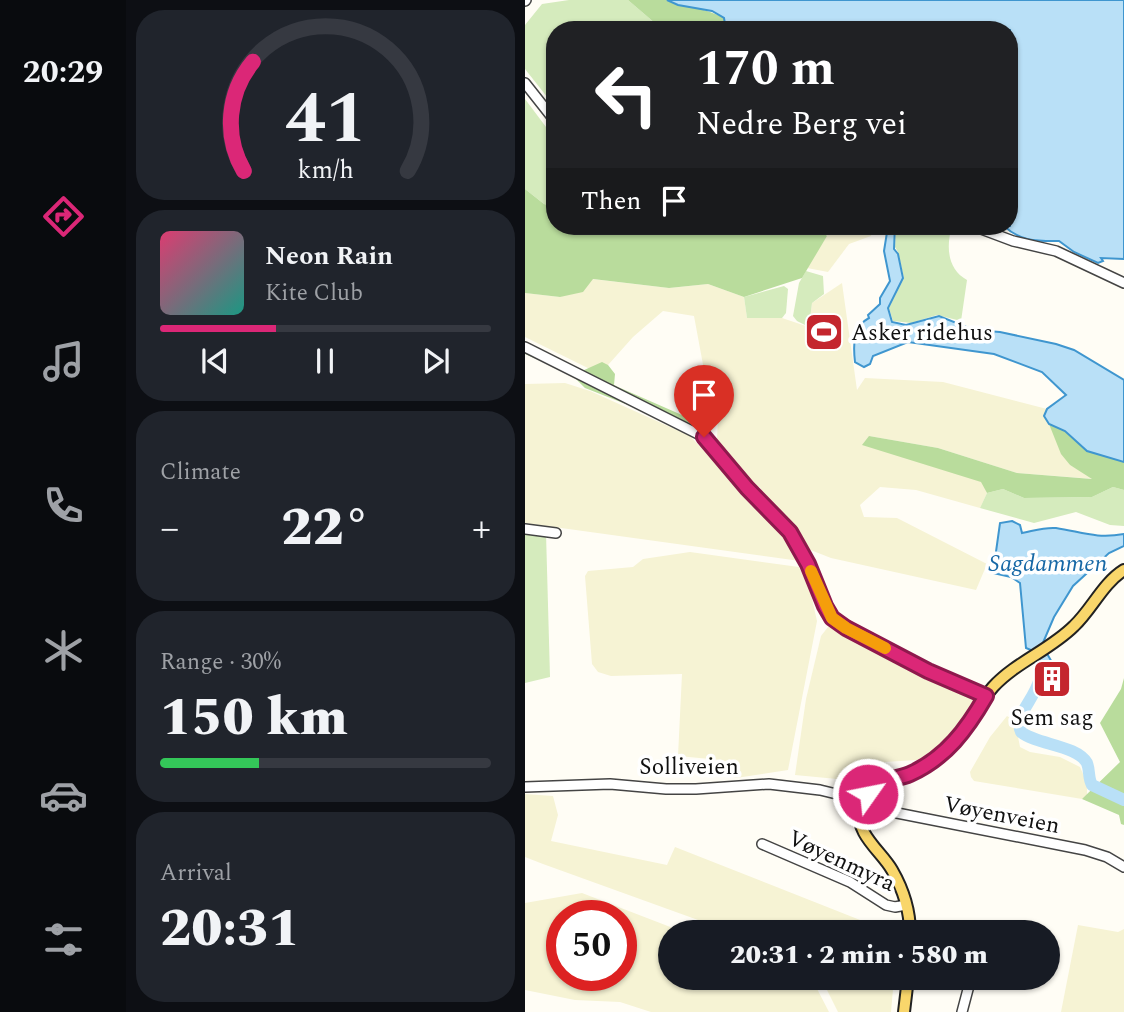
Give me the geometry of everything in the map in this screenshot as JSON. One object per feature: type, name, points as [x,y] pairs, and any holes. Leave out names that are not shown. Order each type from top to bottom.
[{"type":"main road","points":[[866,793],[873,784],[907,775],[949,748],[968,727],[986,696],[998,682],[1074,626],[1112,580],[1124,570]]},
{"type":"main road","points":[[865,807],[853,804],[853,798],[858,792],[870,796],[859,824],[893,871],[906,905],[908,920]]},
{"type":"main road","points":[[904,1012],[907,990]]},
{"type":"street","points":[[525,83],[546,110]]},
{"type":"street","points":[[997,235],[1056,251],[1124,283]]},
{"type":"street","points":[[525,346],[704,437],[747,488],[790,532],[808,564],[832,618],[928,671],[986,696]]},
{"type":"street","points":[[525,529],[556,533]]},
{"type":"street","name":"Solliveien","points":[[525,788],[610,784],[696,789],[769,784],[820,790],[853,798]]},
{"type":"street","name":"Vøyenveien","points":[[865,807],[1084,850],[1107,857],[1124,867]]},
{"type":"street","name":"Vøyenmyra","points":[[762,844],[850,882],[886,905],[906,905]]},
{"type":"street","points":[[962,1012],[968,990]]},
{"type":"shaded area","points":[[827,235],[871,235],[849,244],[828,272],[807,268]]},
{"type":"shaded area","points":[[592,279],[669,288],[708,284],[744,297],[747,318],[782,318],[809,327],[812,303],[842,283],[857,390],[865,378],[943,382],[1047,409],[1045,416],[1070,465],[1094,479],[1017,473],[938,448],[869,436],[982,482],[987,493],[980,508],[916,490],[880,487],[860,505],[864,517],[897,518],[987,564],[976,590],[831,558],[808,549],[764,497],[760,487],[753,487],[724,453],[717,439],[719,399],[702,398],[704,370],[694,316],[663,311],[633,337],[600,374],[525,337],[525,293],[560,297]]},
{"type":"shaded area","points":[[565,383],[590,391],[690,436],[789,541],[800,561],[525,523],[525,384]]},
{"type":"shaded area","points":[[690,552],[799,567],[810,590],[817,621],[788,770],[736,778],[729,776],[726,764],[721,760],[678,756],[682,674],[611,676],[598,672],[592,664],[585,576],[588,571],[633,567],[643,559]]},
{"type":"shaded area","points":[[828,627],[834,627],[948,686],[971,695],[975,700],[960,727],[942,746],[917,760],[885,762],[837,779],[795,775],[806,699],[821,636]]},
{"type":"shaded area","points":[[1007,716],[1015,721],[1020,747],[1030,752],[1060,757],[1080,767],[1087,783],[1087,796],[1082,799],[974,781],[970,772],[990,737]]},
{"type":"shaded area","points":[[525,794],[553,796],[558,815],[551,841],[667,865],[675,847],[860,920],[698,920],[525,857]]},
{"type":"shaded area","points":[[582,893],[600,900],[546,900],[546,991],[637,991],[637,914],[658,922],[658,990],[818,990],[829,1012],[651,1012],[620,1002],[575,1000],[525,990],[525,903]]},
{"type":"shaded area","points":[[1078,925],[1118,932],[1124,929],[1124,1012],[1061,1012]]},
{"type":"shaded area","points":[[827,990],[893,990],[891,1012],[838,1012]]},
{"type":"green space","points":[[569,0],[628,0],[652,21],[546,21],[546,96],[525,69],[525,25],[542,4]]},
{"type":"green space","points":[[628,0],[667,0],[710,12],[724,18],[724,21],[652,21]]},
{"type":"green space","points":[[525,99],[546,127],[546,205],[525,189]]},
{"type":"green space","points":[[525,189],[546,205],[546,235],[827,236],[802,278],[744,297],[708,284],[669,288],[593,279],[583,292],[560,297],[525,293]]},
{"type":"green space","points":[[896,235],[950,235],[952,263],[955,270],[967,280],[961,321],[937,315],[911,323],[893,321],[889,308],[904,278],[895,247]]},
{"type":"green space","points":[[806,271],[823,276],[824,294],[812,303],[809,327],[793,316],[799,283]]},
{"type":"green space","points":[[784,286],[788,289],[786,313],[782,318],[747,318],[744,297]]},
{"type":"green space","points":[[525,341],[582,371],[602,362],[615,374],[614,385],[707,426],[702,434],[585,388],[571,374],[525,354]]},
{"type":"green space","points":[[1049,424],[1065,431],[1087,451],[1124,462],[1124,490],[1113,487],[1092,497],[1024,498],[1003,489],[987,493],[981,482],[862,445],[869,436],[938,448],[1017,473],[1092,479],[1070,465],[1061,454]]},
{"type":"green space","points":[[1113,487],[1124,490],[1124,526],[1110,525],[1076,512],[1034,523],[980,508],[987,493],[1003,489],[1024,498],[1092,497]]},
{"type":"green space","points":[[525,530],[546,533],[550,677],[525,683]]},
{"type":"green space","points":[[1124,678],[1124,825],[1121,824],[1119,815],[1082,799],[1120,762],[1100,723],[1121,689]]},
{"type":"water","points":[[667,0],[1124,0],[1124,259],[1101,258],[1103,261],[1098,263],[1074,252],[1059,241],[1036,240],[1017,235],[1018,21],[724,21],[712,11],[678,5]]},
{"type":"water","points":[[887,235],[895,235],[894,249],[898,254],[903,278],[888,308],[892,322],[906,325],[939,316],[974,330],[1000,332],[1056,344],[1074,350],[1124,380],[1124,462],[1087,451],[1065,431],[1049,424],[1044,416],[1047,409],[1066,395],[1042,372],[994,354],[908,342],[873,356],[870,364],[864,367],[855,362],[854,343],[857,331],[880,304],[880,298],[890,281],[884,251]]},
{"type":"water","name":"Sagdammen","points":[[1012,521],[1020,525],[1022,533],[1056,528],[1097,535],[1124,534],[1124,546],[1109,553],[1073,586],[1054,617],[1042,645],[1053,664],[1036,662],[1031,650],[1026,648],[1020,583],[1011,577],[993,573],[1000,523]]},
{"type":"waterway","points":[[1038,650],[1040,677],[1019,723],[1021,732],[1075,752],[1087,763],[1092,785],[1124,800]]},
{"type":"slow traffic","points":[[811,571],[832,618],[885,648]]},
{"type":"place","name":"Asker ridehus","points":[[824,332]]},
{"type":"place","name":"Sem sag","points":[[1052,679]]},
{"type":"route","points":[[704,437],[747,488],[790,532],[808,564],[832,618],[928,671],[986,696],[968,727],[949,748],[916,771],[873,784],[866,793],[868,794]]}]
